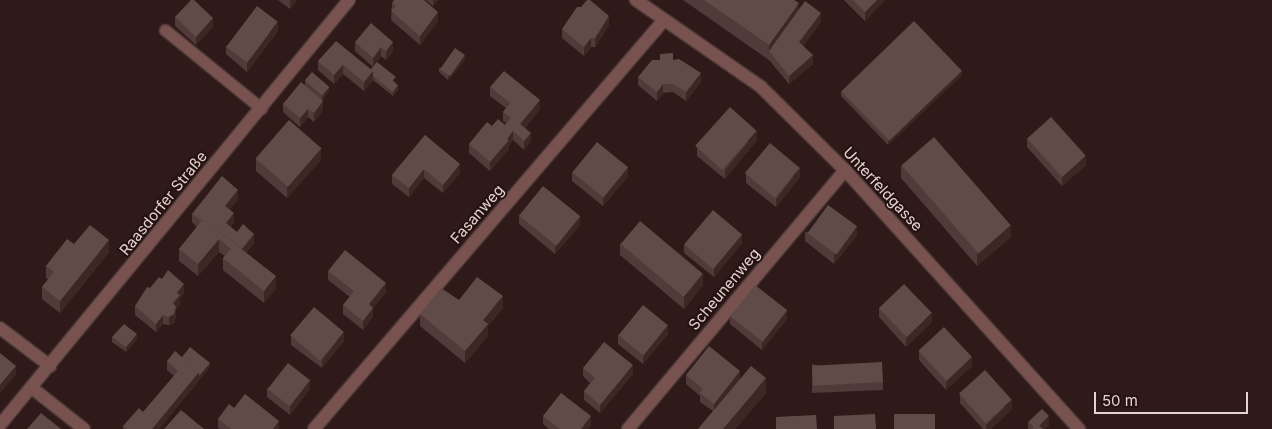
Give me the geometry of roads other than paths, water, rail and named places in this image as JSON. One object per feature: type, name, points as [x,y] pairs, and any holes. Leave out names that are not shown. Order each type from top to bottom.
[{"type":"street","name":"Raasdorfer Straße","points":[[0,425],[349,0]]},
{"type":"street","name":"Unterfeldgasse","points":[[636,0],[761,87],[845,170],[1080,429]]},
{"type":"street","name":"Fasanweg","points":[[314,429],[664,20]]},
{"type":"street","name":"Scheunenweg","points":[[628,429],[845,170]]},
{"type":"street","points":[[0,328],[50,366]]},
{"type":"street","points":[[32,388],[84,429]]},
{"type":"lane","points":[[165,30],[261,108]]}]
